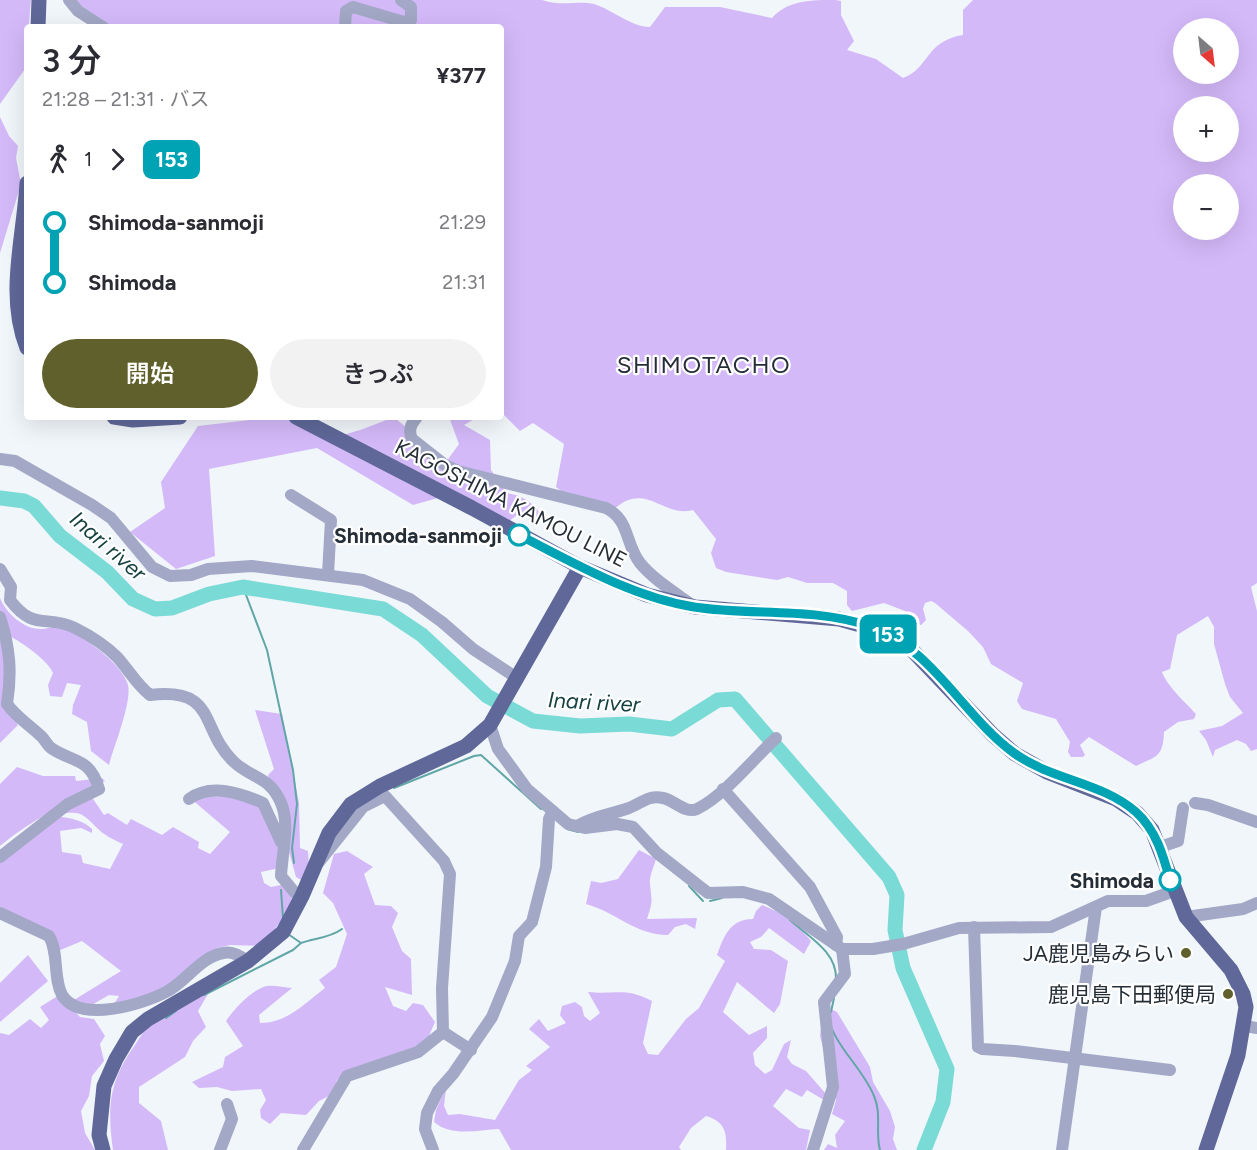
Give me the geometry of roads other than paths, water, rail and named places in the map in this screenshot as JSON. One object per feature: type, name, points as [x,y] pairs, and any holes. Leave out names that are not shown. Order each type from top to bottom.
[{"type":"main road","points":[[38,24],[39,0]]},
{"type":"main road","points":[[24,216],[17,293],[20,327],[24,339]]},
{"type":"main road","name":"KAGOSHIMA KAMOU LINE","points":[[302,420],[580,567],[647,595],[695,607],[839,619],[871,626],[896,638],[912,650],[993,735],[1015,754],[1047,772],[1126,805],[1152,830],[1186,917],[1234,976],[1244,1000],[1251,1027],[1232,1073],[1206,1150]]},
{"type":"main road","points":[[103,1150],[99,1135],[104,1086],[132,1032],[148,1019],[248,961],[283,932],[302,896],[329,833],[351,804],[380,786],[456,752],[476,739],[490,725],[580,567]]},
{"type":"street","points":[[69,0],[78,11],[98,24]]},
{"type":"street","points":[[345,24],[346,11],[353,6],[405,22],[411,20],[411,7],[401,0]]},
{"type":"street","points":[[414,420],[411,424],[412,439],[445,465],[458,471],[606,508],[614,512],[625,526],[640,563],[695,607]]},
{"type":"street","points":[[0,459],[15,461],[111,518],[152,567],[170,576],[191,575],[208,569],[252,566],[363,580],[410,599],[514,684]]},
{"type":"street","points":[[291,495],[331,520],[328,574]]},
{"type":"street","points":[[0,569],[4,584],[11,587],[10,600],[24,616],[34,621],[75,628],[116,657],[139,686],[150,695],[175,692],[204,710],[220,747],[236,763],[264,778],[274,789],[285,813],[281,876],[296,894],[302,896]]},
{"type":"street","points":[[0,617],[9,647],[11,678],[7,704],[15,715],[43,738],[50,747],[79,759],[95,775],[99,789],[68,804],[0,857]]},
{"type":"street","points":[[490,725],[498,749],[528,789],[552,813],[574,827],[626,824],[638,831],[657,853],[708,893],[743,892],[769,899],[839,947],[879,948],[903,944],[940,932],[974,927],[1051,927],[1108,901],[1146,901],[1174,891]]},
{"type":"street","points":[[574,827],[594,817],[628,808],[650,797],[671,800],[686,809],[696,809],[723,789],[776,738]]},
{"type":"street","points":[[723,789],[810,887],[837,937],[845,974],[824,1002],[833,1074],[832,1094],[813,1150]]},
{"type":"street","points":[[189,799],[199,792],[219,791],[240,793],[263,803],[282,846]]},
{"type":"street","points":[[316,864],[330,851],[349,821],[363,807],[385,796],[444,861],[450,874],[442,988],[443,1032]]},
{"type":"street","points":[[1195,804],[1208,805],[1257,822]]},
{"type":"street","points":[[1160,847],[1178,841],[1182,808]]},
{"type":"street","points":[[433,1150],[425,1129],[427,1113],[438,1091],[471,1050],[492,1017],[515,961],[519,936],[532,922],[546,867],[549,819],[552,813]]},
{"type":"street","points":[[1186,917],[1197,913],[1242,909],[1256,904]]},
{"type":"street","points":[[1062,1150],[1096,907]]},
{"type":"street","points":[[0,913],[49,936],[62,994],[71,1003],[91,1010],[109,1010],[166,992],[212,956],[225,952],[236,954],[248,961]]},
{"type":"street","points":[[974,927],[978,1047],[1170,1071]]},
{"type":"street","points":[[443,1032],[471,1050]]},
{"type":"street","points":[[303,1150],[347,1076],[418,1052],[443,1032]]},
{"type":"street","points":[[220,1150],[232,1119],[227,1104]]},
{"type":"waterway","name":"Inari river","points":[[0,498],[24,501],[34,506],[60,536],[107,572],[133,599],[155,609],[172,608],[209,594],[243,587],[383,609],[422,635],[487,696],[533,721],[580,726],[629,724],[672,729],[718,700],[735,699],[889,877],[897,895],[895,930],[903,968],[947,1069],[943,1102],[924,1150]]},
{"type":"waterway","points":[[243,587],[267,650],[293,770],[297,804],[292,848],[294,863]]},
{"type":"waterway","points":[[394,788],[481,755],[541,809]]},
{"type":"waterway","points":[[567,829],[578,832]]},
{"type":"waterway","points":[[689,886],[703,901]]},
{"type":"waterway","points":[[281,890],[283,918]]},
{"type":"waterway","points":[[710,901],[722,898]]},
{"type":"waterway","points":[[790,920],[827,953],[835,969],[836,979]]},
{"type":"waterway","points":[[288,934],[301,943],[342,929]]},
{"type":"waterway","points":[[204,995],[293,950],[301,943]]},
{"type":"waterway","points":[[831,1012],[834,998]]},
{"type":"waterway","points":[[166,1018],[176,1011]]},
{"type":"waterway","points":[[832,1029],[874,1096],[878,1110],[880,1150]]},
{"type":"place","name":"Shimoda-sanmoji","points":[[519,535]]},
{"type":"place","name":"Shimoda","points":[[1170,880]]},
{"type":"place","name":"JA鹿児島みらい","points":[[1186,953]]},
{"type":"place","name":"鹿児島下田郵便局","points":[[1228,994]]},
{"type":"district","name":"SHIMOTACHO","points":[[704,364]]}]
